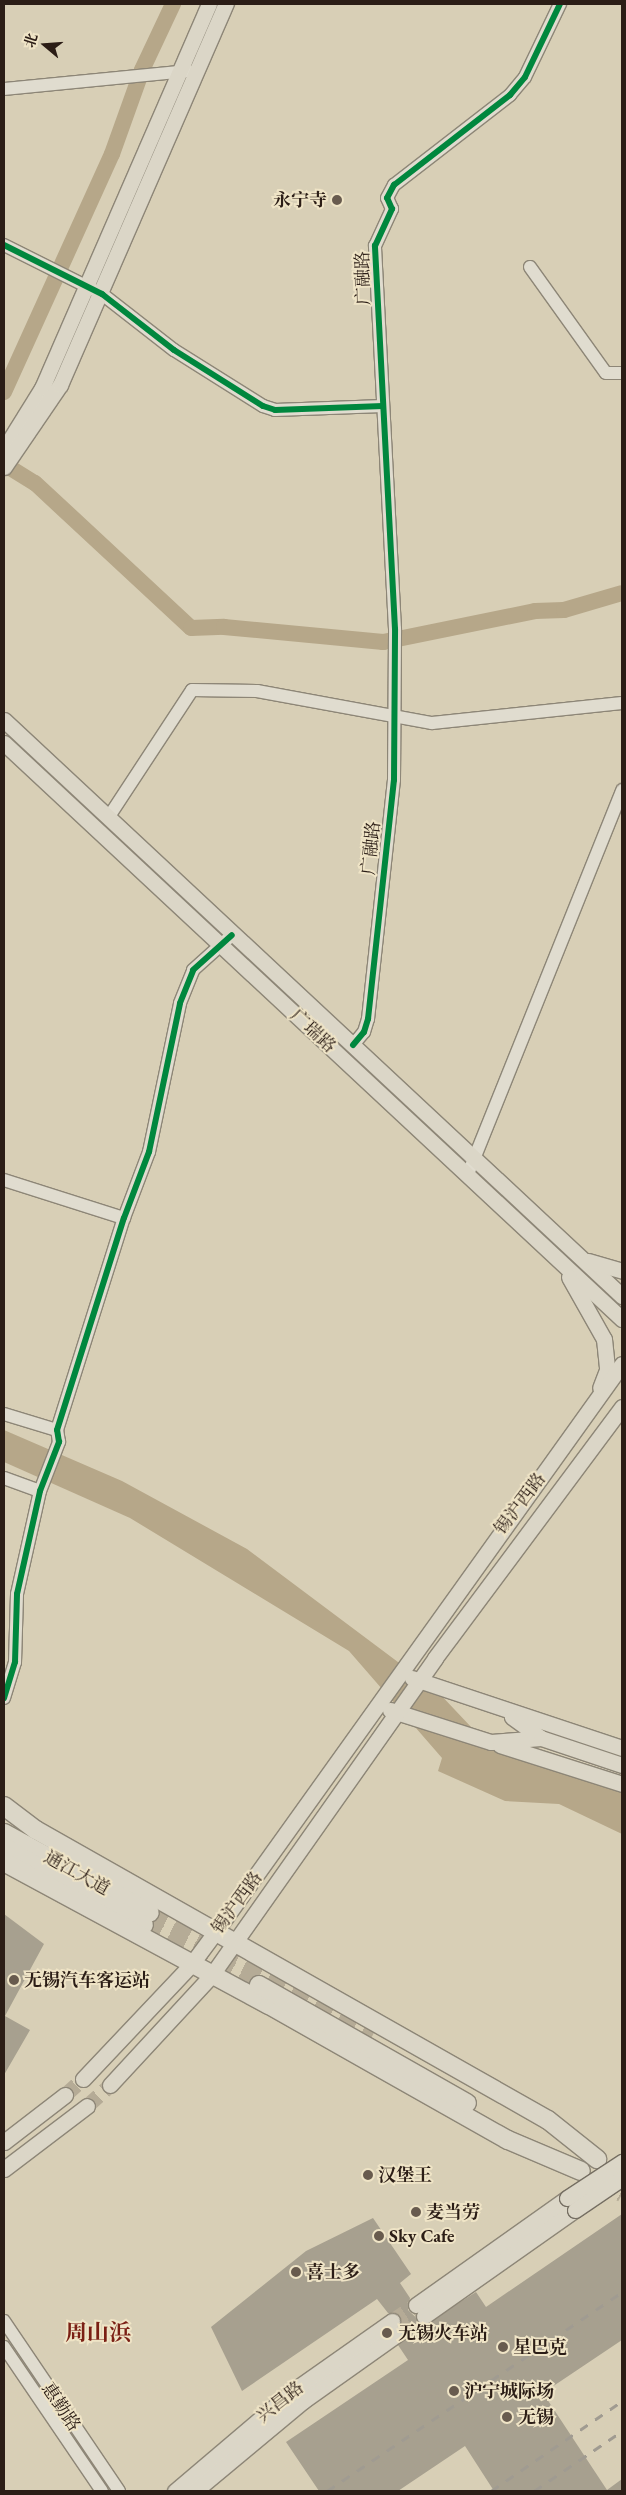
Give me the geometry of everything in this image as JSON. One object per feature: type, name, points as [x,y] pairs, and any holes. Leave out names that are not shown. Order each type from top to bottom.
[{"type":"highway","points":[[4,1806],[36,1830],[548,2120],[597,2159],[374,2033]]},
{"type":"highway","name":"通江大道","points":[[4,1833],[147,1919],[4,1847]]},
{"type":"highway","points":[[4,1862],[190,1966],[269,2005],[508,2140],[582,2171],[391,2058],[259,1985]]},
{"type":"main road","points":[[4,468],[13,444],[42,388],[209,4]]},
{"type":"main road","points":[[13,444],[60,385],[102,294],[226,4]]},
{"type":"main road","name":"广瑞路","points":[[4,720],[232,935],[622,1296]]},
{"type":"main road","name":"广瑞路","points":[[4,743],[622,1319]]},
{"type":"main road","points":[[557,1258],[604,1339],[606,1370],[594,1407]]},
{"type":"main road","points":[[583,1260],[622,1271]]},
{"type":"main road","name":"锡沪西路","points":[[83,2079],[190,1966],[377,1710],[497,1535],[594,1407],[622,1364]]},
{"type":"main road","name":"锡沪西路","points":[[110,2084],[211,1976],[234,1941],[396,1717],[435,1658],[622,1407]]},
{"type":"main road","points":[[606,1429],[622,1418]]},
{"type":"main road","points":[[401,1674],[502,1710],[622,1748]]},
{"type":"main road","points":[[377,1710],[396,1717],[491,1742],[622,1784]]},
{"type":"main road","points":[[502,1710],[541,1738],[622,1765]]},
{"type":"main road","points":[[491,1742],[541,1738]]},
{"type":"main road","points":[[4,2142],[65,2095]]},
{"type":"main road","points":[[4,2169],[87,2106]]},
{"type":"main road","points":[[420,2310],[571,2204],[622,2162]]},
{"type":"main road","points":[[571,2204],[622,2178]]},
{"type":"main road","name":"兴昌路","points":[[175,2491],[294,2390],[396,2327],[195,2491]]},
{"type":"street","name":"广融路","points":[[353,1046],[364,1032],[368,1019],[394,780],[395,629],[375,246],[392,209],[387,198],[394,185],[510,96],[525,77],[560,4]]},
{"type":"street","points":[[4,89],[197,70]]},
{"type":"street","points":[[4,245],[32,256],[102,294],[174,350],[269,408],[384,406]]},
{"type":"street","points":[[530,267],[606,373],[622,373]]},
{"type":"street","points":[[108,818],[192,690],[257,691],[394,714],[432,723],[622,703]]},
{"type":"street","points":[[468,1174],[622,790]]},
{"type":"street","points":[[4,1698],[15,1662],[10,1612],[40,1491],[124,1218],[149,1152],[180,1004],[194,970],[232,935]]},
{"type":"street","points":[[4,1180],[124,1218]]},
{"type":"street","points":[[4,1414],[58,1436]]},
{"type":"street","points":[[4,1478],[40,1491]]},
{"type":"street","name":"惠勤路","points":[[4,2321],[119,2491]]},
{"type":"street","name":"惠勤路","points":[[4,2347],[102,2491]]},
{"type":"shaded area","points":[[4,1430],[122,1481],[247,1549],[438,1692],[489,1746],[622,1793],[622,1834],[559,1804],[505,1801],[438,1771],[442,1758],[349,1651],[130,1518],[4,1462]]},
{"type":"building","name":"无锡汽车客运站","points":[[4,1914],[44,1944],[5,2016],[30,2030],[4,2075]]},
{"type":"building","points":[[622,2214],[622,2340],[543,2393],[607,2490],[622,2479],[622,2491],[494,2491],[465,2446],[398,2491],[319,2491],[286,2442],[408,2360],[398,2345],[408,2333],[400,2316],[388,2313],[377,2299],[242,2391],[211,2327],[306,2251],[373,2218],[411,2274],[400,2283],[410,2298],[408,2310],[424,2325],[476,2292],[486,2307]]},
{"type":"waterway","points":[[4,392],[112,154],[142,70],[173,4]]},
{"type":"waterway","points":[[4,464],[35,483],[191,628],[224,627],[383,642],[535,611],[564,610],[622,593]]},
{"type":"tunnel","points":[[150,1913],[374,2033]]},
{"type":"tunnel","points":[[144,1925],[259,1985]]},
{"type":"tunnel","points":[[65,2095],[83,2079]]},
{"type":"tunnel","points":[[87,2106],[110,2085]]},
{"type":"tunnel","points":[[600,2182],[622,2194]]},
{"type":"tunnel","points":[[392,2321],[416,2305]]},
{"type":"tunnel","points":[[399,2333],[424,2316]]},
{"type":"railway","points":[[327,2491],[622,2292]]},
{"type":"railway","points":[[491,2491],[622,2401]]},
{"type":"railway","points":[[534,2491],[622,2431]]},
{"type":"cycle path","points":[[353,1045],[364,1032],[368,1019],[394,780],[395,629],[375,246],[392,209],[387,198],[394,185],[510,95],[525,77],[560,4]]},
{"type":"cycle path","points":[[4,245],[102,294],[174,350],[263,406],[275,410],[383,406]]},
{"type":"cycle path","points":[[4,1698],[15,1662],[17,1594],[40,1491],[59,1442],[57,1430],[124,1218],[149,1152],[180,1003],[193,970],[232,935]]},
{"type":"place","name":"永宁寺","points":[[337,200]]},
{"type":"place","name":"无锡汽车客运站","points":[[14,1980]]},
{"type":"place","name":"汉堡王","points":[[368,2175]]},
{"type":"place","name":"麦当劳","points":[[416,2212]]},
{"type":"place","name":"Sky Cafe","points":[[379,2236]]},
{"type":"place","name":"喜士多","points":[[296,2272]]},
{"type":"place","name":"无锡火车站","points":[[387,2333]]},
{"type":"place","name":"星巴克","points":[[503,2347]]},
{"type":"place","name":"沪宁城际场","points":[[454,2391]]},
{"type":"place","name":"无锡","points":[[507,2417]]},
{"type":"district","name":"周山浜","points":[[98,2333]]}]
